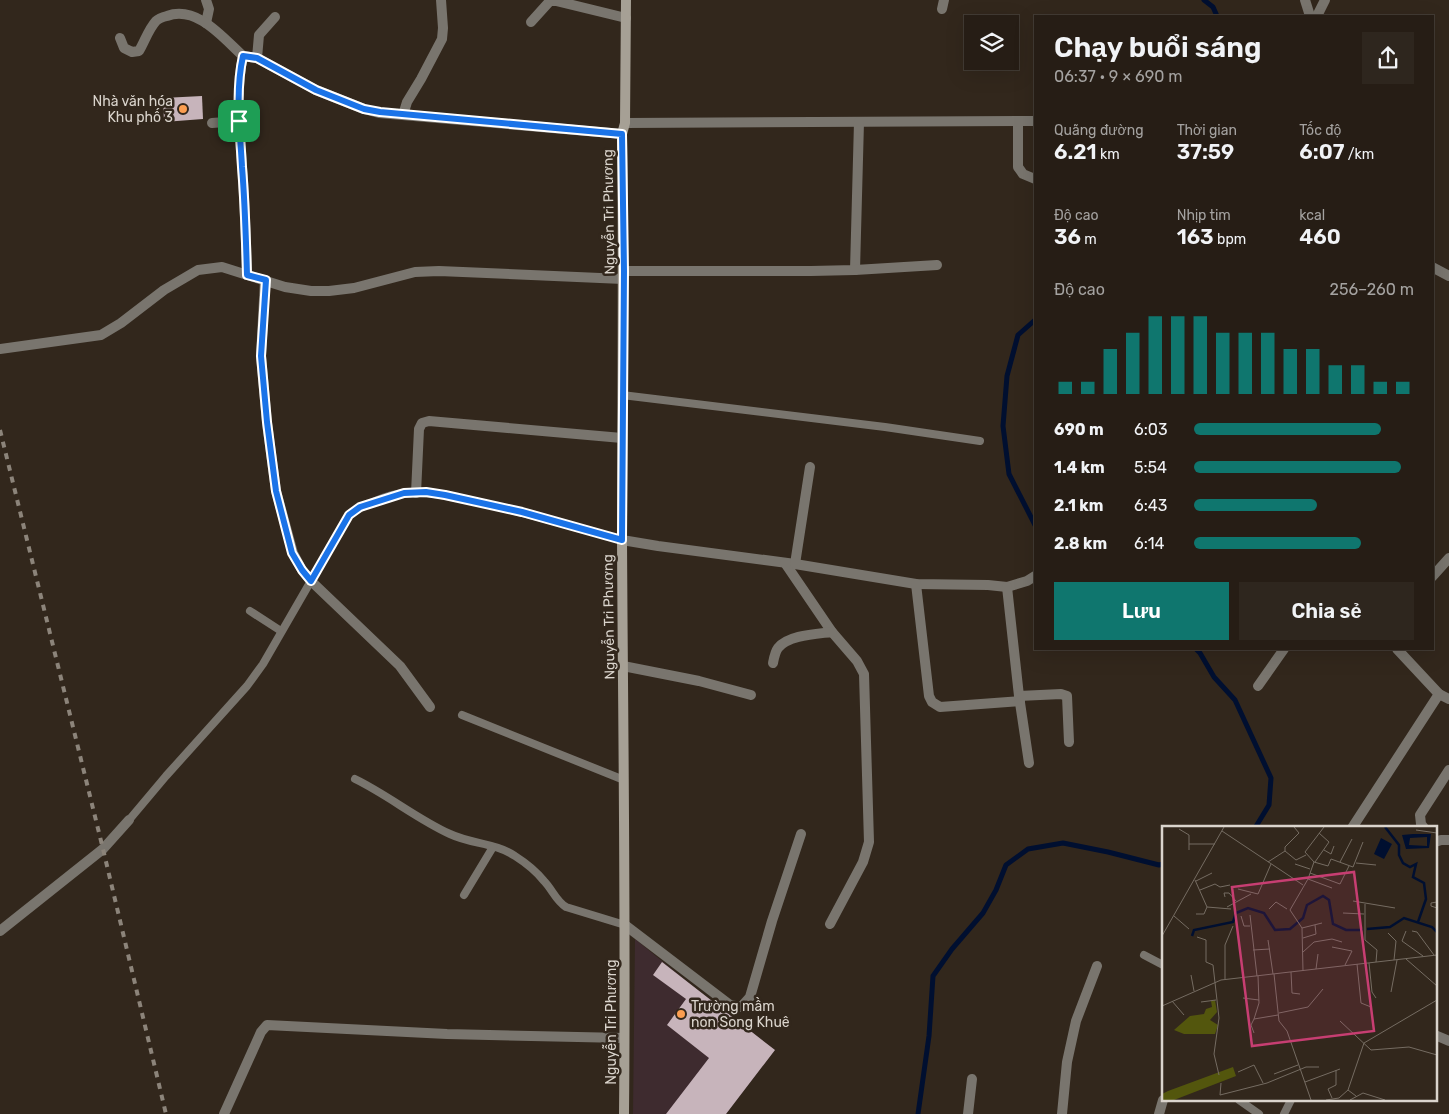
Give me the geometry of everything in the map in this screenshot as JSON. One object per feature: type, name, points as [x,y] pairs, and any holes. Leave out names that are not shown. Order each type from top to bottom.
[{"type":"main road","name":"Nguyễn Tri Phương","points":[[624,1114],[625,925],[622,395],[624,275],[622,134],[625,123],[626,0]]},
{"type":"street","points":[[206,0],[209,9],[206,23]]},
{"type":"street","points":[[403,115],[407,102],[442,39],[444,28],[441,0]]},
{"type":"street","points":[[1305,0],[1310,15]]},
{"type":"street","points":[[1318,15],[1325,0]]},
{"type":"street","points":[[531,22],[550,1],[626,18]]},
{"type":"street","points":[[120,38],[124,48],[132,52],[139,51],[144,44],[148,31],[158,19],[174,13],[188,15],[202,20],[243,56],[257,58],[316,90],[364,109],[403,115],[622,134]]},
{"type":"street","points":[[257,58],[259,35],[275,17]]},
{"type":"street","points":[[243,56],[239,73],[239,121],[246,215],[247,275]]},
{"type":"street","points":[[212,123],[239,121]]},
{"type":"street","points":[[1018,121],[1018,167],[1023,174],[1034,180]]},
{"type":"street","points":[[625,123],[1034,121]]},
{"type":"street","points":[[855,270],[859,122]]},
{"type":"street","points":[[0,349],[100,335],[120,323],[164,290],[198,270],[222,267],[285,287],[311,291],[329,291],[354,288],[371,282],[416,272],[439,271],[624,275],[855,270],[937,265]]},
{"type":"street","points":[[1434,268],[1449,276]]},
{"type":"street","points":[[266,280],[261,356],[267,422],[276,491],[292,553],[311,581],[400,666],[430,707]]},
{"type":"street","points":[[416,493],[419,429],[422,423],[429,421],[622,438]]},
{"type":"street","points":[[810,467],[790,563],[832,632],[858,661],[864,674],[869,842],[863,862],[830,924]]},
{"type":"street","points":[[622,540],[790,563],[916,584],[988,584],[1007,587],[1027,582],[1034,577]]},
{"type":"street","points":[[1434,575],[1449,558]]},
{"type":"street","points":[[916,584],[929,696],[932,702],[940,708],[1061,694],[1067,696],[1069,742]]},
{"type":"street","points":[[1007,587],[1019,698],[1029,763]]},
{"type":"street","points":[[773,663],[777,650],[784,642],[802,636],[832,632]]},
{"type":"street","points":[[1258,686],[1283,650]]},
{"type":"street","points":[[1398,650],[1439,694],[1449,699]]},
{"type":"street","points":[[623,666],[699,681],[751,695]]},
{"type":"street","points":[[1353,826],[1439,694]]},
{"type":"street","points":[[1422,826],[1420,815],[1449,770]]},
{"type":"street","points":[[0,930],[103,849],[129,820]]},
{"type":"street","points":[[625,925],[730,1005],[741,1006],[750,997],[772,921],[801,834]]},
{"type":"street","points":[[1436,842],[1449,840]]},
{"type":"street","points":[[1062,1114],[1067,1062],[1076,1021],[1097,966]]},
{"type":"street","points":[[224,1114],[261,1032],[267,1026],[447,1034],[624,1038]]},
{"type":"street","points":[[1436,1036],[1449,1042]]},
{"type":"street","points":[[968,1114],[972,1079]]},
{"type":"lane","points":[[622,395],[885,427],[980,441]]},
{"type":"lane","points":[[129,820],[166,776],[248,686],[263,664],[349,515],[360,507],[404,493],[426,492],[522,512],[622,540]]},
{"type":"lane","points":[[250,611],[281,631]]},
{"type":"lane","points":[[462,715],[624,780]]},
{"type":"lane","points":[[355,779],[452,835],[509,852],[544,880],[561,904],[566,907],[625,925]]},
{"type":"lane","points":[[464,896],[493,847]]},
{"type":"lane","points":[[1144,955],[1162,964]]},
{"type":"lane","points":[[1242,1102],[1259,1114]]},
{"type":"lane","points":[[1284,1114],[1290,1102]]},
{"type":"shaded area","name":"Trường mầm non Song Khuê","points":[[635,939],[775,1050],[726,1114],[633,1114]]},
{"type":"building","points":[[202,96],[203,119],[164,122],[163,98]]},
{"type":"building","points":[[662,962],[775,1050],[726,1114],[666,1114],[709,1058],[667,1025],[686,999],[653,975]]},
{"type":"waterway","points":[[1204,0],[1213,7],[1217,15]]},
{"type":"waterway","points":[[1034,321],[1018,335],[1007,376],[1003,426],[1009,474],[1034,523]]},
{"type":"waterway","points":[[1197,650],[1214,677],[1235,700],[1271,778],[1269,805],[1256,826]]},
{"type":"waterway","points":[[918,1114],[929,1036],[933,976],[952,949],[983,913],[996,890],[1006,865],[1028,849],[1063,843],[1162,864]]},
{"type":"railway","points":[[0,430],[166,1114]]},
{"type":"place","name":"Nhà văn hóa Khu phố 3","points":[[183,109]]},
{"type":"place","name":"Trường mầm non Song Khuê","points":[[681,1014]]},
{"type":"route","points":[[243,56],[257,58],[316,90],[364,109],[622,134],[624,271],[622,540],[522,512],[445,495],[426,492],[404,493],[360,507],[349,515],[311,581],[292,553],[276,491],[261,356],[266,280],[247,275],[246,215],[239,121],[239,73],[243,56]]}]
